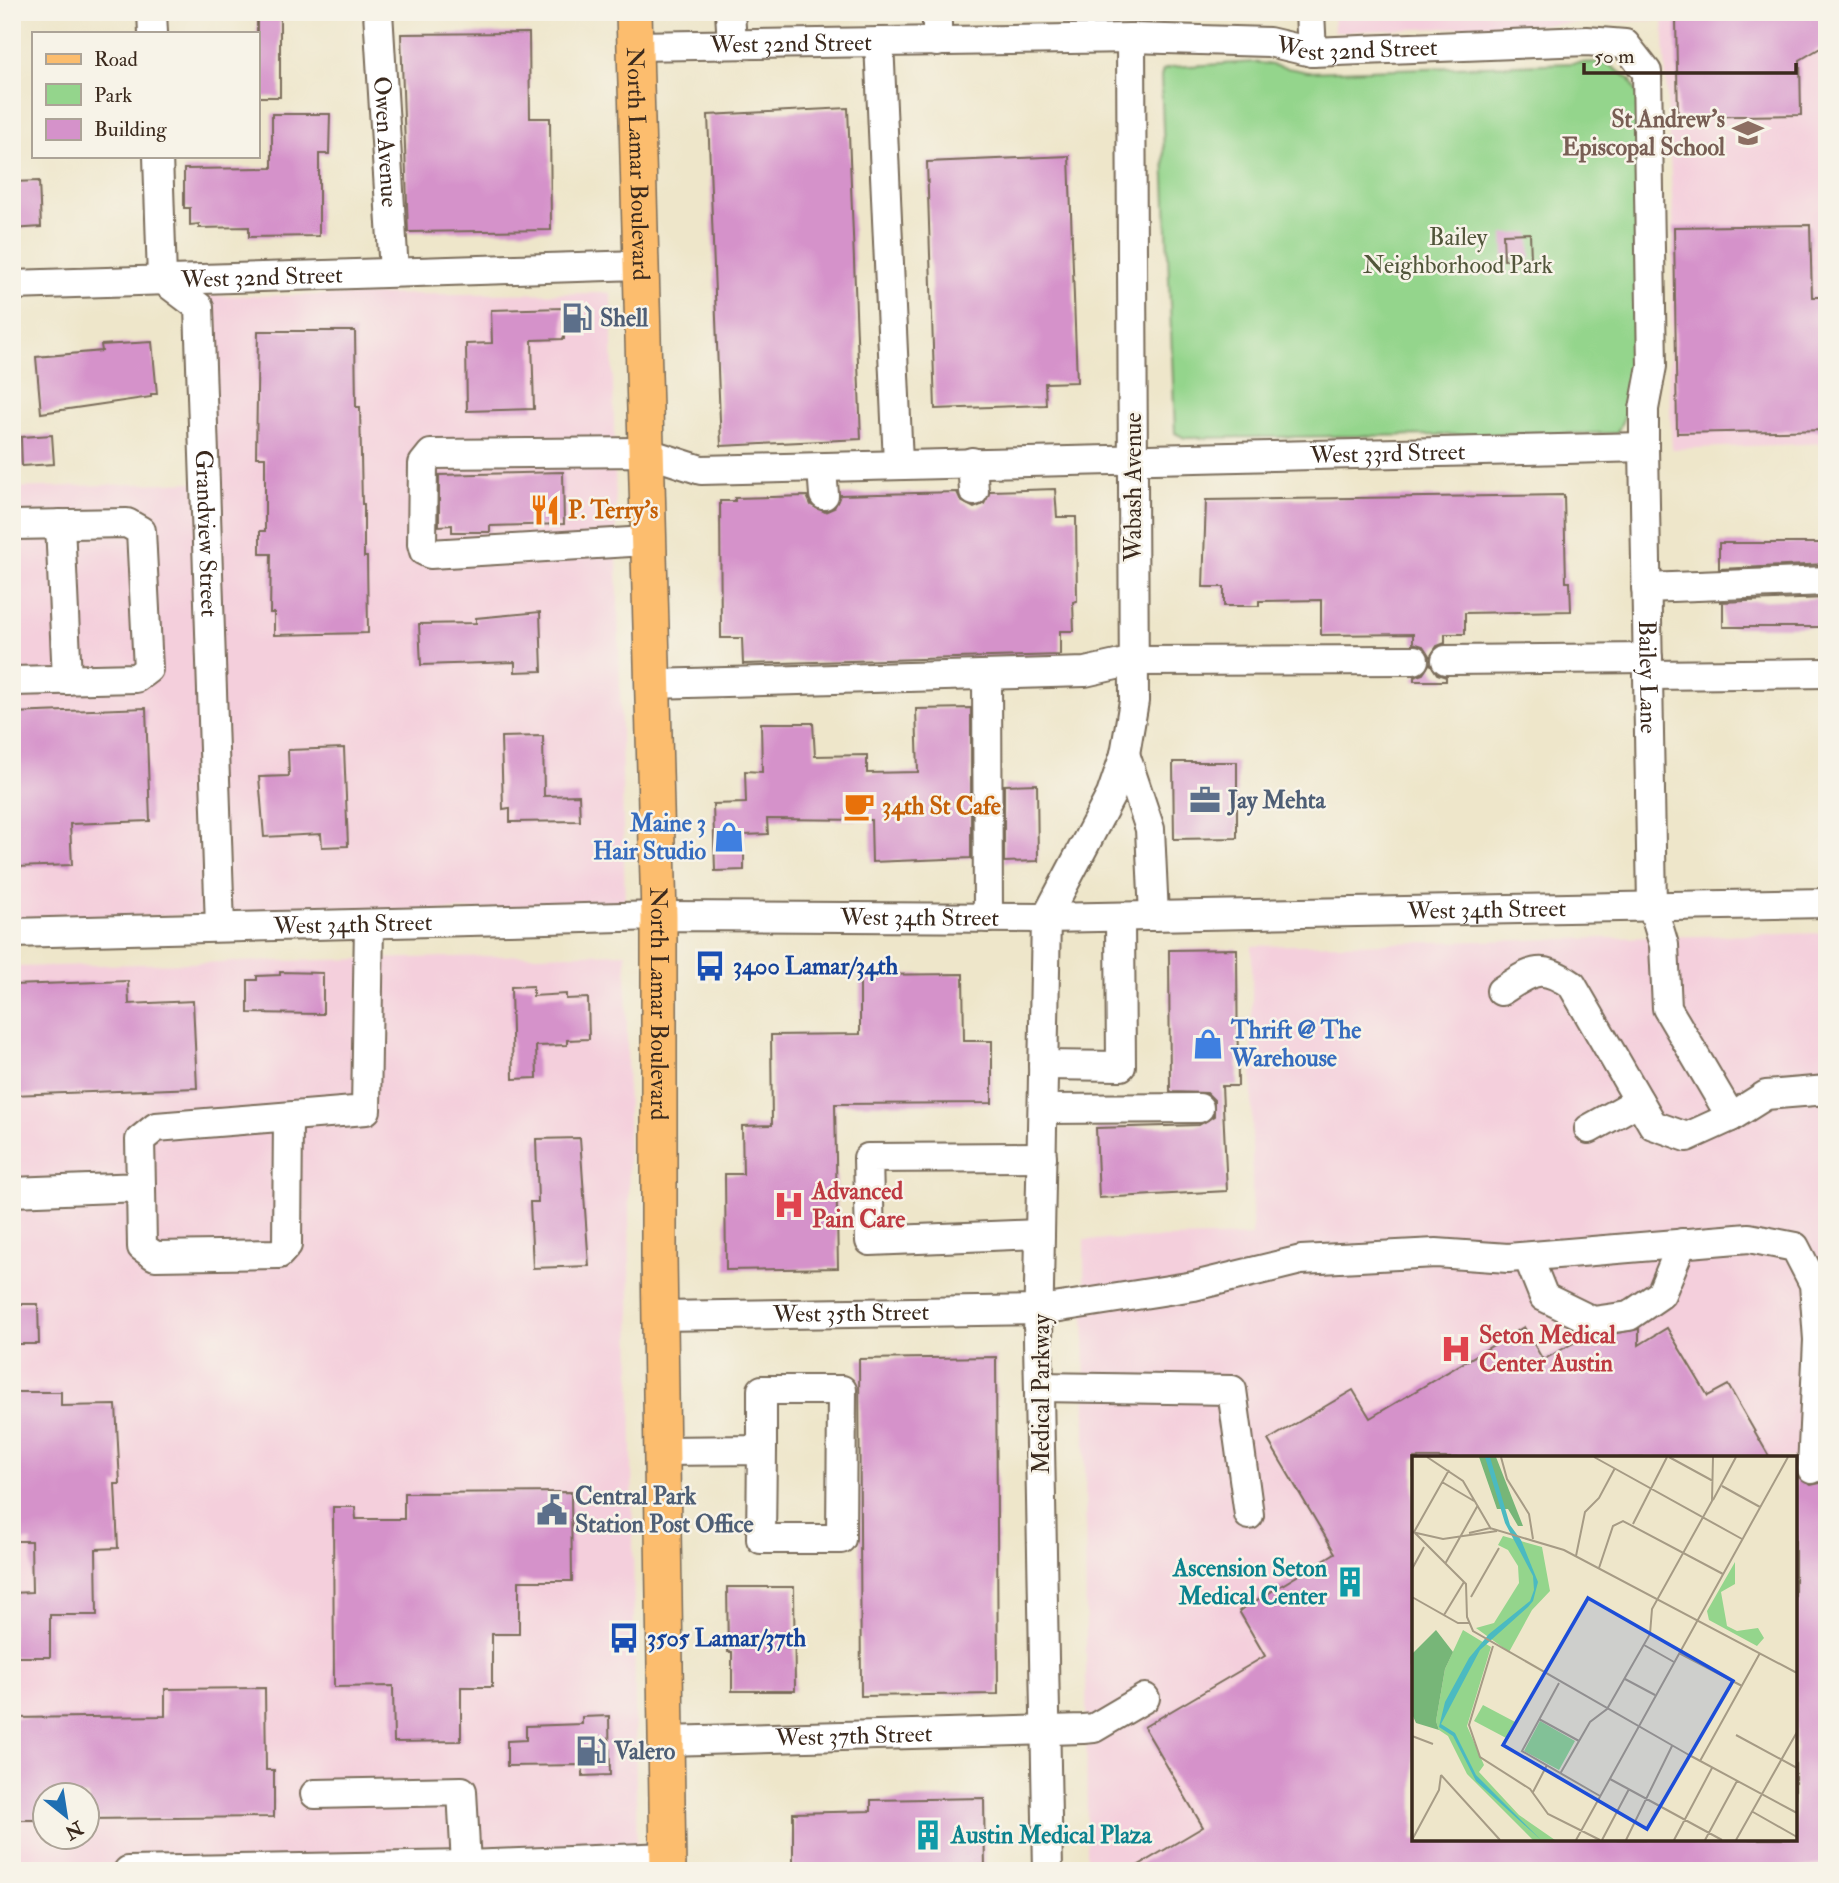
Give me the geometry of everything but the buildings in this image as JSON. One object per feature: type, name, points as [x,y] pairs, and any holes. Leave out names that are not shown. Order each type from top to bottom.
[{"type":"main road","name":"North Lamar Boulevard","points":[[634,29],[659,916],[660,1316],[668,1864]]},
{"type":"street","points":[[152,12],[153,32]]},
{"type":"street","name":"Owen Avenue","points":[[378,12],[394,271]]},
{"type":"street","points":[[730,12],[732,44]]},
{"type":"street","points":[[937,12],[937,42]]},
{"type":"street","points":[[1310,12],[1312,52]]},
{"type":"street","name":"West 32nd Street","points":[[634,29],[732,44],[1131,38],[1269,41],[1312,52],[1587,41],[1625,44],[1647,72],[1652,366],[1644,410],[1644,447]]},
{"type":"street","name":"Wabash Avenue","points":[[1046,918],[1111,795],[1125,754],[1133,701],[1131,38]]},
{"type":"street","points":[[879,42],[898,463]]},
{"type":"street","points":[[158,158],[162,279]]},
{"type":"street","name":"West 32nd Street","points":[[12,285],[639,265]]},
{"type":"street","name":"Grandview Street","points":[[162,279],[199,307],[220,927]]},
{"type":"street","name":"West 33rd Street","points":[[647,541],[430,554],[424,551],[422,544],[423,464],[431,454],[645,452],[701,470],[823,482],[898,463],[1644,447]]},
{"type":"street","name":"Bailey Lane","points":[[1644,447],[1652,905],[1664,945],[1667,1008],[1731,1116]]},
{"type":"street","points":[[972,462],[974,492]]},
{"type":"street","points":[[12,525],[127,523],[141,531],[148,669],[136,678],[12,681]]},
{"type":"street","points":[[60,524],[67,680]]},
{"type":"street","points":[[1646,588],[1827,581]]},
{"type":"street","points":[[652,684],[1085,672],[1134,661],[1414,660]]},
{"type":"street","points":[[1446,660],[1827,673]]},
{"type":"street","points":[[987,675],[988,918]]},
{"type":"street","points":[[1125,754],[1150,829],[1154,916]]},
{"type":"street","name":"West 34th Street","points":[[12,933],[659,916],[1046,918],[1827,903]]},
{"type":"street","points":[[1043,1065],[1121,1066],[1119,917]]},
{"type":"street","name":"Medical Parkway","points":[[1046,918],[1039,1387],[1048,1871]]},
{"type":"street","points":[[288,1116],[287,1245],[279,1254],[155,1256],[142,1247],[140,1140],[156,1127],[288,1116],[366,1110],[369,924]]},
{"type":"street","points":[[1501,991],[1530,973],[1553,972],[1572,985],[1653,1125],[1687,1137],[1731,1116],[1766,1095],[1827,1090]]},
{"type":"street","points":[[1589,1129],[1639,1101]]},
{"type":"street","points":[[1043,1109],[1199,1108]]},
{"type":"street","points":[[1040,1234],[870,1241],[868,1158],[1042,1157]]},
{"type":"street","points":[[12,1192],[141,1187]]},
{"type":"street","name":"West 35th Street","points":[[660,1316],[1041,1310],[1194,1286],[1301,1260],[1436,1253],[1508,1258],[1749,1238],[1795,1247],[1814,1284],[1818,1340],[1812,1469]]},
{"type":"street","points":[[1528,1256],[1544,1297],[1593,1321],[1638,1313],[1661,1294],[1682,1243]]},
{"type":"street","points":[[1039,1387],[1232,1390],[1249,1516]]},
{"type":"street","points":[[762,1390],[842,1390],[841,1539],[761,1539],[762,1450],[762,1390]]},
{"type":"street","points":[[662,1451],[762,1450]]},
{"type":"street","name":"West 37th Street","points":[[667,1741],[1044,1733],[1094,1728],[1145,1698]]},
{"type":"street","points":[[315,1794],[462,1791],[466,1865]]},
{"type":"street","points":[[128,1871],[668,1864]]},
{"type":"shaded area","name":"St Andrew's Episcopal School","points":[[1333,12],[1827,12],[1827,443],[1672,449],[1669,386],[1674,234],[1663,20],[1334,32]]},
{"type":"shaded area","points":[[611,293],[625,907],[12,919],[12,488],[196,482],[191,296]]},
{"type":"shaded area","name":"Seton Medical Center Austin","points":[[1827,933],[1827,1871],[1090,1871],[1087,1859],[1084,1240],[1252,1236],[1252,946]]},
{"type":"shaded area","points":[[626,953],[637,1871],[12,1871],[12,967]]},
{"type":"green space","name":"Bailey Neighborhood Park","points":[[1256,62],[1308,72],[1605,62],[1630,79],[1638,96],[1646,368],[1617,433],[1185,438],[1175,433],[1161,77],[1163,70],[1172,67]]},
{"type":"place","name":"St Andrew's Episcopal School","points":[[1748,133]]},
{"type":"place","name":"Shell","points":[[577,318]]},
{"type":"place","name":"P. Terry's","points":[[545,510]]},
{"type":"place","name":"Jay Mehta","points":[[1205,800]]},
{"type":"place","name":"34th St Cafe","points":[[859,806]]},
{"type":"place","name":"Maine 3 Hair Studio","points":[[729,837]]},
{"type":"place","name":"3400 Lamar/34th","points":[[710,966]]},
{"type":"place","name":"Thrift @ The Warehouse","points":[[1208,1044]]},
{"type":"place","name":"Advanced Pain Care","points":[[789,1205]]},
{"type":"place","name":"Seton Medical Center Austin","points":[[1456,1349]]},
{"type":"place","name":"Central Park Station Post Office","points":[[552,1510]]},
{"type":"place","name":"Ascension Seton Medical Center","points":[[1350,1582]]},
{"type":"place","name":"3505 Lamar/37th","points":[[624,1638]]},
{"type":"place","name":"Valero","points":[[591,1751]]},
{"type":"place","name":"Austin Medical Plaza","points":[[928,1835]]}]
